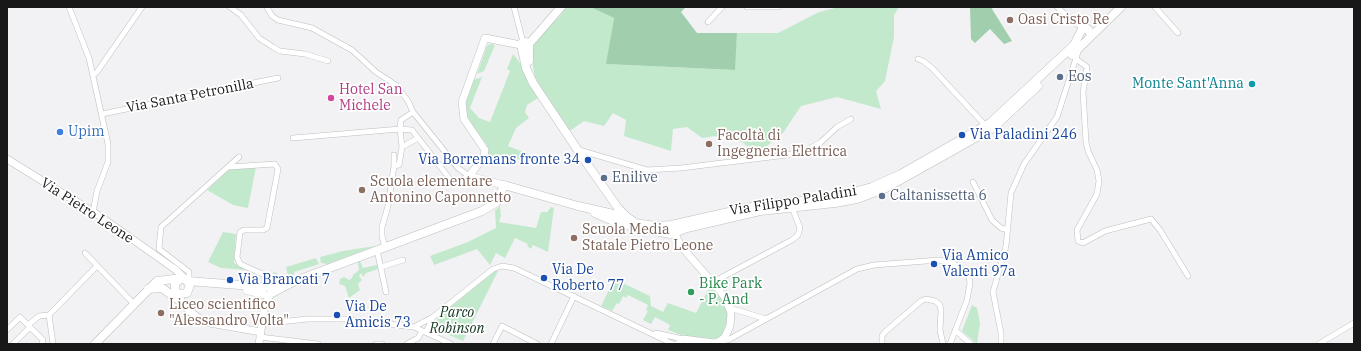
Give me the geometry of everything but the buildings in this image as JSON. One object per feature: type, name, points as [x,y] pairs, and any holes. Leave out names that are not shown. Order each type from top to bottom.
[{"type":"main road","points":[[525,45],[536,31],[542,28],[561,7]]},
{"type":"main road","points":[[1085,33],[1110,17],[1121,7]]},
{"type":"main road","name":"Via Filippo Paladini","points":[[671,231],[760,211],[835,203],[857,198],[886,188],[993,128],[1080,47],[1085,33]]},
{"type":"main road","name":"Via Filippo Paladini","points":[[671,231],[760,205],[834,197],[864,189],[901,174],[985,126],[1074,45],[1085,33]]},
{"type":"main road","points":[[525,45],[485,38],[462,102],[464,120],[485,150],[484,157],[468,176],[578,206],[613,218],[618,212]]},
{"type":"main road","points":[[525,45],[533,83],[611,198],[618,212],[635,223],[650,230]]},
{"type":"main road","name":"Via Pietro Leone","points":[[7,159],[93,212],[176,270],[180,279]]},
{"type":"main road","points":[[148,289],[156,286],[163,286],[178,295],[206,286],[268,290],[492,206],[500,197],[504,185]]},
{"type":"main road","points":[[601,213],[610,206],[611,198]]},
{"type":"main road","points":[[601,213],[618,223],[650,230],[671,231]]},
{"type":"main road","points":[[635,223],[671,231],[681,246],[724,296],[730,308],[730,326],[725,337],[720,341],[683,342]]},
{"type":"main road","points":[[166,264],[180,279],[190,285],[189,291]]},
{"type":"main road","points":[[95,344],[157,281],[165,279],[180,279],[268,290]]},
{"type":"main road","points":[[180,279],[174,288],[185,307],[198,320],[260,338],[268,290]]},
{"type":"main road","points":[[694,344],[704,342]]},
{"type":"street","points":[[69,7],[88,54],[108,144],[109,158],[97,191],[93,212]]},
{"type":"street","points":[[93,75],[98,72],[142,7]]},
{"type":"street","points":[[230,7],[241,15],[259,38],[280,51],[305,54],[328,61]]},
{"type":"street","points":[[267,7],[272,16],[278,20],[308,26],[352,50],[376,72],[400,89],[413,112],[460,172],[468,176]]},
{"type":"street","points":[[514,7],[525,45]]},
{"type":"street","points":[[708,22],[722,7]]},
{"type":"street","points":[[747,7],[778,7]]},
{"type":"street","points":[[1057,7],[1085,33]]},
{"type":"street","points":[[1155,7],[1178,33]]},
{"type":"street","points":[[1001,344],[1001,333],[994,292],[1006,246],[1011,193],[1024,164],[1057,117],[1080,47]]},
{"type":"street","points":[[918,59],[932,68],[985,126]]},
{"type":"street","points":[[1076,59],[1087,67],[1083,92],[1086,142],[1088,151],[1097,170],[1099,181],[1096,194],[1077,230],[1078,241],[1083,243],[1105,231],[1145,219],[1151,219],[1160,230],[1188,276]]},
{"type":"street","name":"Via Santa Petronilla","points":[[102,114],[278,78]]},
{"type":"street","points":[[394,166],[398,165],[402,147],[400,130],[401,120],[413,112]]},
{"type":"street","points":[[577,150],[647,170],[681,168],[808,150],[821,142],[837,127],[851,119]]},
{"type":"street","points":[[293,138],[412,130],[453,183],[468,176]]},
{"type":"street","points":[[402,147],[418,138]]},
{"type":"street","points":[[386,292],[380,267],[382,227],[388,206],[394,166],[394,155]]},
{"type":"street","points":[[180,279],[189,277],[189,272],[159,249],[161,227],[239,157]]},
{"type":"street","points":[[228,167],[274,164],[278,168],[269,225],[263,230],[244,230],[240,232],[236,257],[238,262],[269,277],[268,290]]},
{"type":"street","points":[[973,182],[992,220],[1001,228],[1008,230]]},
{"type":"street","points":[[713,282],[792,240],[798,235],[800,228],[792,207]]},
{"type":"street","points":[[85,253],[134,304]]},
{"type":"street","points":[[380,267],[403,260]]},
{"type":"street","points":[[720,341],[728,340],[857,269],[874,265],[945,261],[961,268],[969,277],[970,283],[970,294],[950,344]]},
{"type":"street","points":[[13,344],[39,316],[49,315],[98,266]]},
{"type":"street","points":[[414,327],[433,317],[493,269],[502,266],[514,268],[673,344]]},
{"type":"street","points":[[551,344],[574,296]]},
{"type":"street","points":[[882,344],[882,336],[885,332],[921,301],[926,299],[935,301],[940,305],[942,311],[940,330],[943,344]]},
{"type":"street","points":[[730,308],[766,319]]},
{"type":"street","points":[[49,315],[53,344]]},
{"type":"street","points":[[7,330],[20,317],[43,340],[42,344]]},
{"type":"street","points":[[406,344],[418,338],[424,332],[433,317]]},
{"type":"street","points":[[262,324],[307,318],[332,318],[414,327],[451,344]]},
{"type":"street","points":[[1320,344],[1354,323]]},
{"type":"street","points":[[493,344],[502,326],[537,344]]},
{"type":"street","points":[[956,330],[971,344]]},
{"type":"street","points":[[647,331],[683,342]]},
{"type":"street","points":[[260,338],[318,344]]},
{"type":"street","points":[[376,344],[382,344]]},
{"type":"green space","points":[[565,7],[590,7],[614,18],[607,64],[734,70],[737,33],[778,33],[819,12],[839,7],[899,7],[894,15],[894,37],[885,81],[876,91],[881,109],[837,97],[801,106],[783,133],[757,154],[751,154],[748,147],[742,142],[715,136],[702,138],[687,127],[673,129],[671,151],[624,136],[626,120],[613,113],[604,126],[584,121],[567,133],[536,83],[530,50],[540,35],[560,16]]},
{"type":"green space","points":[[590,7],[686,7],[681,12],[697,33],[737,33],[735,70],[606,64],[614,18]]},
{"type":"green space","points":[[970,7],[993,7],[992,9],[1012,41],[1004,44],[990,29],[975,43],[971,39]]},
{"type":"green space","points":[[490,44],[495,45],[484,71],[477,74],[487,46]]},
{"type":"green space","points":[[513,54],[521,64],[538,98],[527,105],[525,112],[529,118],[516,128],[508,146],[539,158],[538,161],[523,157],[522,160],[508,157],[507,160],[487,156],[487,145],[472,125],[466,113],[466,99],[473,80],[482,77],[470,108],[479,118],[490,122],[510,71],[507,69]]},
{"type":"green space","points":[[256,167],[248,208],[233,205],[207,190],[230,169]]},
{"type":"green space","points":[[500,206],[501,216],[499,222],[536,228],[541,212],[547,212],[551,207],[554,208],[548,252],[533,245],[531,249],[527,246],[528,244],[515,238],[505,258],[496,253],[490,265],[477,249],[434,265],[430,256],[468,242],[496,228],[495,210]]},
{"type":"green space","points":[[223,232],[236,234],[234,263],[247,270],[221,268],[208,262]]},
{"type":"green space","points":[[375,246],[327,264],[321,263],[320,257],[343,251]]},
{"type":"green space","points":[[316,258],[319,264],[294,272],[294,277],[281,280],[275,279],[273,272],[277,273],[280,278],[288,276],[286,267]]},
{"type":"green space","points":[[360,261],[363,268],[377,265],[378,269],[366,273],[363,277],[361,273],[359,276],[362,280],[358,284],[360,290],[349,298],[345,286],[339,284],[340,279],[344,277],[349,280],[352,278],[353,275],[359,270],[358,262]]},
{"type":"green space","name":"Parco Robinson","points":[[495,271],[498,271],[463,341],[433,328],[439,316]]},
{"type":"green space","points":[[614,279],[650,296],[651,306],[663,312],[668,303],[696,313],[711,284],[724,303],[727,312],[728,319],[722,335],[719,338],[714,339],[684,336],[668,330],[670,325],[655,317],[651,324],[643,320],[648,311],[646,310],[648,305],[628,295],[626,298],[623,296],[619,304],[617,303],[612,311],[601,306]]},
{"type":"green space","points":[[972,305],[977,308],[980,323],[977,344],[962,331]]},
{"type":"place","name":"Oasi Cristo Re","points":[[1010,20]]},
{"type":"place","name":"Eos","points":[[1060,77]]},
{"type":"place","name":"Monte Sant'Anna","points":[[1252,84]]},
{"type":"place","name":"Hotel San Michele","points":[[331,98]]},
{"type":"place","name":"Upim","points":[[60,132]]},
{"type":"place","name":"Via Paladini 246","points":[[962,135]]},
{"type":"place","name":"Facoltà di Ingegneria Elettrica","points":[[709,144]]},
{"type":"place","name":"Via Borremans fronte 34","points":[[588,160]]},
{"type":"place","name":"Enilive","points":[[604,178]]},
{"type":"place","name":"Scuola elementare Antonino Caponnetto","points":[[362,190]]},
{"type":"place","name":"Caltanissetta 6","points":[[882,196]]},
{"type":"place","name":"Scuola Media Statale Pietro Leone","points":[[574,238]]},
{"type":"place","name":"Via Amico Valenti 97a","points":[[934,264]]},
{"type":"place","name":"Via De Roberto 77","points":[[544,278]]},
{"type":"place","name":"Via Brancati 7","points":[[230,280]]},
{"type":"place","name":"Bike Park - P. And","points":[[691,292]]},
{"type":"place","name":"Liceo scientifico \"Alessandro Volta\"","points":[[161,313]]},
{"type":"place","name":"Via De Amicis 73","points":[[337,315]]}]
